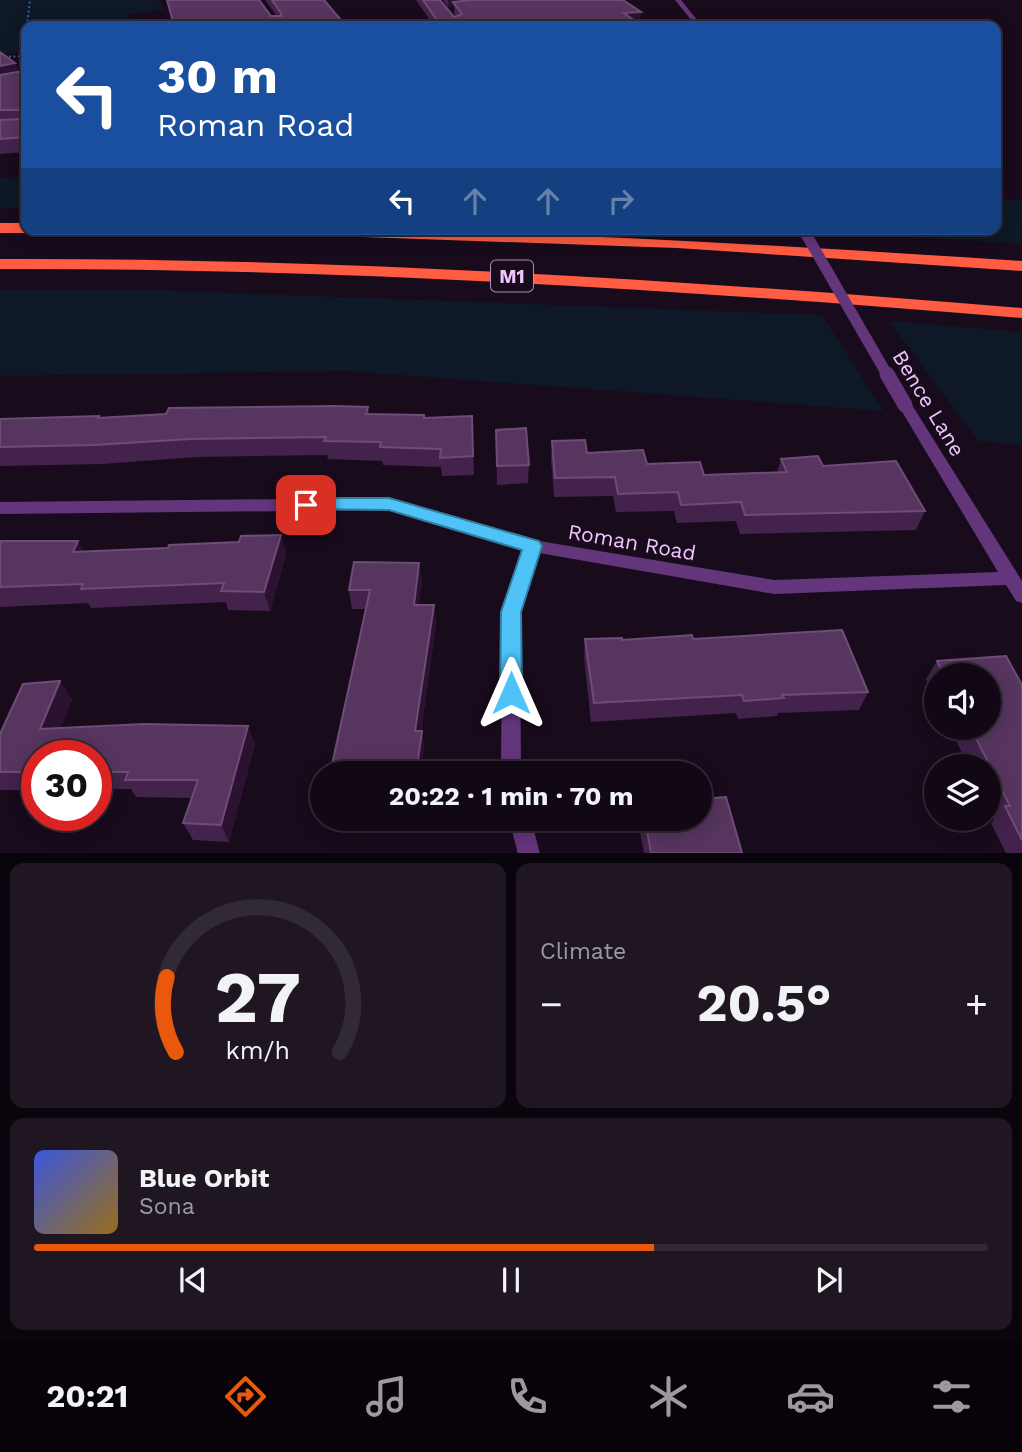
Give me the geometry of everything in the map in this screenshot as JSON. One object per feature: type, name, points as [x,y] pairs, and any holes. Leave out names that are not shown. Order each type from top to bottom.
[{"type":"highway","points":[[0,228],[21,228]]},
{"type":"highway","name":"M1","points":[[450,235],[677,243],[1022,266]]},
{"type":"highway","name":"M1","points":[[0,264],[450,273],[719,288],[1022,313]]},
{"type":"street","points":[[678,0],[695,21]]},
{"type":"street","name":"Bence Lane","points":[[806,235],[905,405],[1022,596]]},
{"type":"street","name":"Roman Road","points":[[0,508],[389,504],[533,546],[774,587],[1011,578]]},
{"type":"street","points":[[511,761],[511,612],[533,546]]},
{"type":"street","points":[[523,831],[529,853]]},
{"type":"path","points":[[28,21],[30,0]]},
{"type":"path","points":[[0,57],[21,56]]},
{"type":"shaded area","points":[[0,0],[158,0],[165,10],[129,14],[132,21],[21,21],[21,52],[0,54]]},
{"type":"shaded area","points":[[0,177],[21,177],[21,208],[0,208]]},
{"type":"shaded area","points":[[1001,198],[1022,200],[1022,244],[875,235],[1001,235]]},
{"type":"shaded area","points":[[0,290],[152,290],[822,315],[884,411],[345,371],[0,376]]},
{"type":"shaded area","points":[[889,321],[1022,332],[1022,445],[978,441]]},
{"type":"building","points":[[167,0],[259,0],[271,16],[281,16],[272,0],[324,0],[342,21],[173,21]]},
{"type":"building","points":[[423,0],[440,0],[454,17],[462,14],[453,2],[472,0],[623,0],[641,12],[624,13],[635,21],[438,21]]},
{"type":"building","points":[[0,52],[15,63],[0,66]]},
{"type":"building","points":[[21,71],[21,110],[0,110],[0,75]]},
{"type":"building","points":[[21,119],[21,137],[0,139],[0,120]]},
{"type":"building","points":[[368,407],[366,414],[424,415],[424,418],[472,416],[473,456],[440,458],[441,449],[380,447],[381,442],[324,441],[326,437],[191,439],[0,447],[0,419],[166,414],[169,408]]},
{"type":"building","points":[[526,428],[529,465],[497,466],[496,430]]},
{"type":"building","points":[[585,440],[587,453],[643,450],[647,464],[700,462],[704,475],[787,472],[781,459],[818,456],[823,466],[896,461],[925,511],[745,515],[741,502],[681,505],[678,492],[618,494],[615,477],[555,478],[552,441]]},
{"type":"building","points":[[281,535],[264,592],[221,591],[224,583],[81,589],[83,584],[0,587],[0,541],[78,541],[73,552],[168,548],[169,545],[239,542],[241,536]]},
{"type":"building","points":[[354,562],[419,563],[414,605],[434,605],[415,731],[422,731],[418,761],[333,761],[370,590],[349,590]]},
{"type":"building","points":[[842,630],[868,692],[782,695],[784,698],[744,701],[742,695],[594,703],[585,639],[622,640],[692,635],[693,639]]},
{"type":"building","points":[[1006,656],[1022,685],[1022,840],[1005,806],[1010,806],[1001,788],[1001,754],[984,754],[977,740],[1001,740],[1001,663],[937,661]]},
{"type":"building","points":[[60,681],[40,729],[144,724],[248,726],[221,825],[183,823],[198,780],[125,780],[128,772],[112,772],[112,740],[21,740],[21,772],[0,772],[0,734],[23,684]]},
{"type":"building","points":[[726,797],[742,853],[651,853],[647,831],[712,831],[712,798]]},
{"type":"route","points":[[306,505],[389,504],[533,546],[511,612],[511,693]]}]
